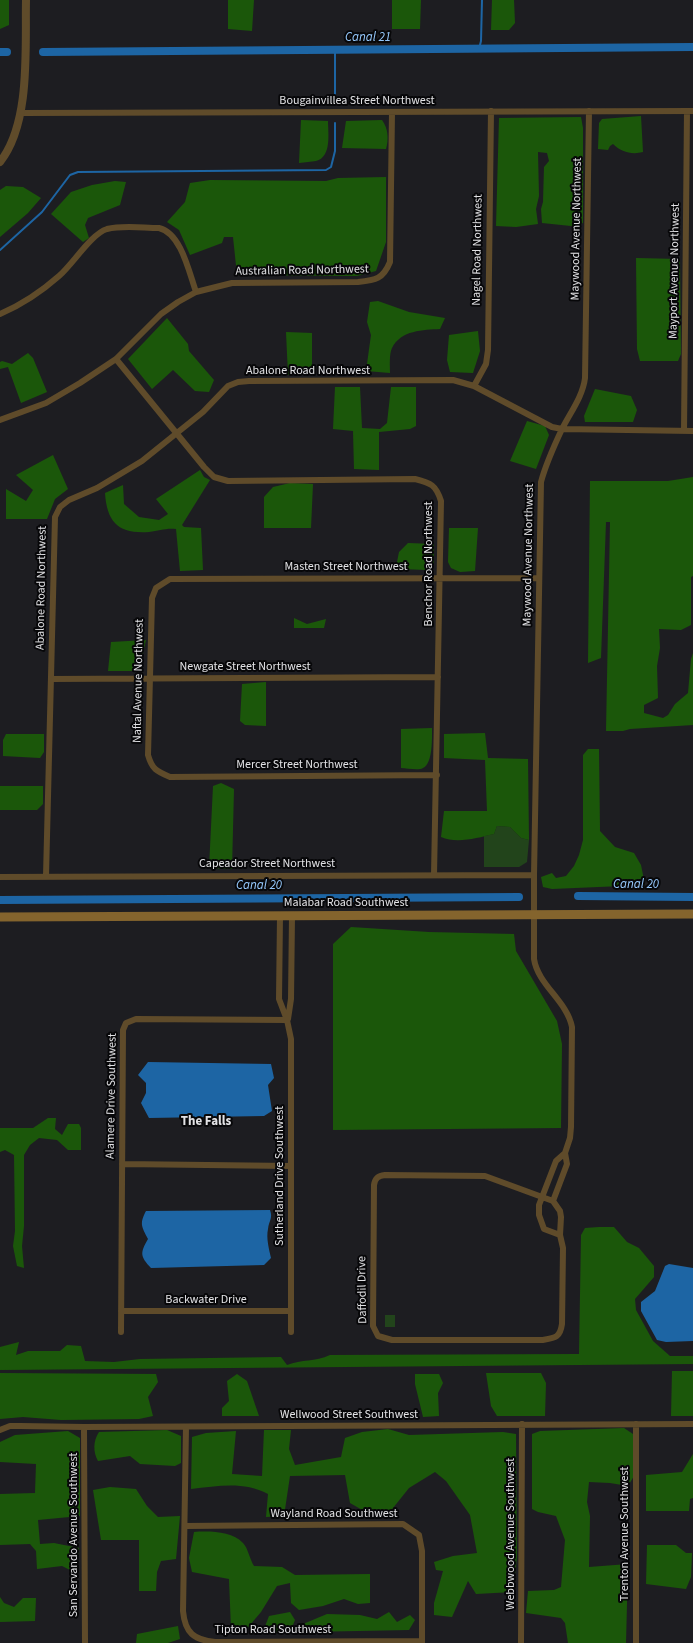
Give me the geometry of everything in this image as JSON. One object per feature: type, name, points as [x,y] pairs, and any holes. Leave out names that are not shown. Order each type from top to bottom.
[{"type":"main road","name":"Malabar Road Southwest","points":[[0,916],[693,914]]},
{"type":"street","points":[[1,160],[16,134],[21,113],[24,82],[26,0]]},
{"type":"street","name":"Maywood Avenue Northwest","points":[[565,1153],[570,1138],[571,1128],[572,1027],[567,1015],[536,970],[534,959],[534,875],[541,482],[546,462],[584,384],[586,368],[590,111]]},
{"type":"street","name":"Bougainvillea Street Northwest","points":[[21,113],[690,111]]},
{"type":"street","name":"Mayport Avenue Northwest","points":[[684,431],[690,111]]},
{"type":"street","name":"Australian Road Northwest","points":[[0,420],[46,403],[116,359],[161,314],[196,292],[232,283],[358,282],[375,280],[386,272],[390,262],[392,112]]},
{"type":"street","name":"Nagel Road Northwest","points":[[474,386],[486,364],[488,350],[491,112]]},
{"type":"street","points":[[0,314],[36,294],[60,275],[97,234],[116,228],[159,228],[166,230],[178,242],[196,292]]},
{"type":"street","name":"Benchor Road Northwest","points":[[116,359],[204,468],[214,477],[228,481],[415,479],[428,482],[438,490],[442,501],[434,875]]},
{"type":"street","name":"Abalone Road Northwest","points":[[46,876],[55,517],[60,506],[69,500],[97,488],[142,461],[178,434],[205,410],[228,386],[238,382],[249,381],[453,380],[474,386],[552,427],[562,429],[693,431]]},
{"type":"street","name":"Masten Street Northwest","points":[[156,588],[170,579],[539,578]]},
{"type":"street","name":"Naftal Avenue Northwest","points":[[156,588],[152,598],[148,755],[152,766],[158,772]]},
{"type":"street","name":"Newgate Street Northwest","points":[[51,679],[438,677]]},
{"type":"street","name":"Mercer Street Northwest","points":[[158,772],[170,777],[437,775]]},
{"type":"street","name":"Capeador Street Northwest","points":[[0,877],[534,875]]},
{"type":"street","name":"Sutherland Drive Southwest","points":[[280,916],[279,999],[287,1020],[291,1039],[291,1332]]},
{"type":"street","name":"Sutherland Drive Southwest","points":[[287,1020],[291,999],[292,916]]},
{"type":"street","name":"Alamere Drive Southwest","points":[[121,1332],[123,1030],[126,1023],[136,1019],[287,1020]]},
{"type":"street","points":[[560,1235],[544,1229],[541,1222],[539,1205],[556,1161],[565,1153]]},
{"type":"street","points":[[553,1201],[567,1164],[565,1153]]},
{"type":"street","points":[[122,1164],[291,1166]]},
{"type":"street","name":"Daffodil Drive","points":[[385,1175],[485,1176],[553,1201],[560,1211],[560,1235],[563,1248],[562,1324],[561,1331],[558,1336],[552,1339],[542,1340],[392,1340],[378,1336],[373,1326],[375,1179],[379,1176],[385,1175]]},
{"type":"street","name":"Backwater Drive","points":[[121,1311],[291,1311]]},
{"type":"street","name":"Webbwood Avenue Southwest","points":[[521,1643],[522,1424]]},
{"type":"street","name":"Trenton Avenue Southwest","points":[[636,1424],[636,1643]]},
{"type":"street","name":"Wellwood Street Southwest","points":[[3,1428],[20,1426],[186,1427],[693,1424]]},
{"type":"street","name":"San Servando Avenue Southwest","points":[[84,1427],[85,1643]]},
{"type":"street","name":"Tipton Road Southwest","points":[[186,1427],[184,1617],[186,1628],[192,1635],[197,1638],[215,1642],[422,1642]]},
{"type":"street","name":"Wayland Road Southwest","points":[[185,1526],[403,1524],[419,1535],[422,1551],[422,1642]]},
{"type":"green space","points":[[0,0],[9,0],[9,25],[0,29]]},
{"type":"green space","points":[[228,0],[254,0],[252,31],[228,29]]},
{"type":"green space","points":[[392,0],[421,0],[420,29],[392,29]]},
{"type":"green space","points":[[492,0],[514,0],[515,23],[509,30],[491,30]]},
{"type":"green space","points":[[641,116],[643,152],[627,152],[613,144],[608,150],[598,149],[599,123],[602,119]]},
{"type":"green space","points":[[581,117],[583,128],[583,223],[571,226],[542,223],[541,209],[543,202],[544,167],[549,161],[547,153],[538,152],[539,196],[536,209],[538,224],[516,227],[496,226],[499,118]]},
{"type":"green space","points":[[301,120],[328,121],[327,150],[321,159],[299,163]]},
{"type":"green space","points":[[382,120],[386,126],[386,149],[342,148],[346,121]]},
{"type":"green space","points":[[386,177],[386,242],[376,271],[357,276],[237,275],[233,237],[224,237],[222,243],[190,255],[179,230],[167,222],[185,202],[190,183],[210,180],[326,181],[338,178]]},
{"type":"green space","points":[[115,181],[126,182],[120,205],[88,218],[85,225],[89,238],[83,242],[51,214],[71,192],[92,185]]},
{"type":"green space","points":[[6,186],[23,187],[41,198],[28,213],[0,237],[0,190]]},
{"type":"green space","points":[[636,258],[680,259],[681,354],[678,361],[640,361],[637,349]]},
{"type":"green space","points":[[378,301],[409,312],[445,318],[440,329],[413,332],[407,334],[396,342],[390,353],[390,373],[366,371],[371,335],[367,322],[370,302]]},
{"type":"green space","points":[[167,318],[188,344],[189,351],[214,380],[209,392],[195,391],[173,370],[152,389],[128,359]]},
{"type":"green space","points":[[478,331],[480,351],[473,373],[450,372],[447,360],[449,335]]},
{"type":"green space","points":[[286,332],[312,333],[312,364],[314,375],[288,375]]},
{"type":"green space","points":[[28,353],[33,358],[47,392],[21,403],[8,367],[0,369],[0,362],[2,361],[12,364]]},
{"type":"green space","points":[[335,387],[360,387],[362,428],[380,429],[387,423],[391,387],[416,387],[416,426],[410,429],[379,432],[379,470],[354,469],[353,431],[333,429]]},
{"type":"green space","points":[[595,389],[631,396],[637,410],[633,422],[585,422],[584,416]]},
{"type":"green space","points":[[527,421],[545,426],[549,435],[536,469],[510,461]]},
{"type":"green space","points":[[53,455],[68,489],[55,499],[47,519],[6,519],[6,489],[26,501],[33,490],[16,475]]},
{"type":"green space","points":[[200,470],[204,477],[210,480],[182,525],[184,527],[201,528],[203,570],[180,571],[176,529],[139,532],[122,528],[116,524],[108,512],[105,493],[123,485],[124,504],[139,517],[159,520],[168,514],[156,499]]},
{"type":"green space","points":[[693,477],[693,576],[691,577],[691,625],[681,630],[659,629],[660,648],[657,666],[658,698],[644,705],[644,713],[663,718],[668,715],[675,704],[688,693],[691,659],[693,653],[693,725],[606,731],[610,522],[606,522],[601,658],[588,663],[590,481],[668,481]]},
{"type":"green space","points":[[290,483],[313,484],[311,528],[264,528],[264,497],[273,487]]},
{"type":"green space","points":[[449,528],[478,528],[475,571],[460,572],[451,568],[448,562]]},
{"type":"green space","points":[[408,543],[434,544],[434,564],[426,570],[401,569],[396,567],[399,552]]},
{"type":"green space","points":[[294,618],[307,624],[326,619],[324,628],[294,628]]},
{"type":"green space","points":[[146,640],[142,658],[136,671],[108,671],[111,642]]},
{"type":"green space","points":[[266,682],[266,726],[245,725],[240,721],[242,684]]},
{"type":"green space","points":[[432,728],[431,750],[429,761],[426,766],[418,769],[401,768],[401,729]]},
{"type":"green space","points":[[485,733],[488,758],[528,759],[529,840],[521,838],[510,827],[497,826],[494,834],[474,839],[454,840],[441,837],[444,811],[487,811],[485,760],[444,758],[444,734]]},
{"type":"green space","points":[[6,734],[44,734],[44,752],[40,758],[3,756],[3,740]]},
{"type":"green space","points":[[588,749],[599,749],[600,831],[615,847],[634,853],[641,865],[645,885],[552,889],[543,887],[541,877],[552,873],[556,878],[566,876],[574,866],[579,855],[583,840],[583,755]]},
{"type":"green space","points":[[221,783],[234,789],[232,869],[209,868],[213,786]]},
{"type":"green space","points":[[0,786],[43,786],[43,804],[37,810],[0,810]]},
{"type":"green space","points":[[497,826],[510,827],[521,838],[529,840],[527,862],[519,867],[484,867],[484,836],[494,834]]},
{"type":"green space","points":[[351,927],[429,932],[514,934],[516,951],[557,1021],[562,1044],[561,1128],[333,1130],[333,944]]},
{"type":"green space","points":[[48,1118],[56,1118],[55,1129],[62,1135],[68,1124],[79,1124],[81,1128],[81,1150],[68,1150],[57,1140],[39,1138],[30,1145],[24,1155],[24,1226],[22,1246],[24,1268],[17,1266],[13,1246],[15,1231],[14,1155],[5,1150],[0,1152],[0,1128],[33,1128]]},
{"type":"green space","points":[[614,1227],[627,1242],[639,1248],[654,1266],[654,1277],[635,1299],[636,1310],[653,1341],[670,1356],[693,1356],[693,1364],[0,1370],[0,1347],[19,1342],[16,1355],[28,1351],[60,1351],[67,1345],[81,1346],[85,1361],[114,1362],[140,1359],[281,1357],[287,1365],[319,1359],[330,1355],[579,1354],[581,1235],[585,1228]]},
{"type":"green space","points":[[385,1315],[395,1315],[395,1327],[385,1327]]},
{"type":"green space","points":[[672,1371],[693,1371],[693,1416],[671,1416]]},
{"type":"green space","points":[[0,1373],[156,1374],[158,1382],[148,1397],[153,1416],[139,1419],[61,1420],[23,1417],[0,1419]]},
{"type":"green space","points":[[486,1373],[541,1373],[546,1383],[545,1416],[497,1416],[491,1406]]},
{"type":"green space","points":[[237,1374],[247,1381],[259,1416],[222,1416],[222,1408],[229,1401],[227,1381]]},
{"type":"green space","points":[[415,1374],[439,1374],[443,1383],[438,1393],[439,1416],[423,1417],[415,1384]]},
{"type":"green space","points":[[624,1428],[633,1434],[634,1476],[628,1486],[589,1482],[587,1502],[590,1516],[589,1567],[628,1564],[626,1643],[568,1643],[565,1623],[561,1618],[526,1613],[528,1591],[554,1590],[561,1587],[565,1540],[556,1516],[532,1509],[532,1434],[540,1431]]},
{"type":"green space","points":[[388,1429],[409,1435],[503,1432],[516,1434],[517,1557],[513,1592],[476,1594],[468,1581],[452,1617],[434,1615],[434,1603],[443,1571],[436,1570],[434,1562],[453,1556],[477,1553],[470,1515],[446,1481],[435,1472],[409,1488],[389,1513],[364,1511],[350,1503],[345,1475],[290,1476],[284,1516],[266,1517],[268,1494],[250,1487],[231,1486],[191,1489],[192,1437],[206,1433],[236,1431],[232,1474],[262,1476],[264,1430],[291,1430],[289,1449],[295,1465],[341,1457],[345,1438],[362,1432]]},
{"type":"green space","points":[[167,1430],[181,1436],[181,1463],[175,1466],[140,1464],[130,1456],[98,1461],[96,1458],[95,1443],[99,1432]]},
{"type":"green space","points":[[68,1431],[80,1438],[80,1516],[38,1520],[40,1544],[54,1543],[79,1548],[77,1570],[70,1570],[62,1566],[37,1569],[36,1551],[30,1544],[0,1545],[0,1494],[35,1493],[36,1464],[0,1462],[0,1442],[15,1435]]},
{"type":"green space","points":[[693,1454],[693,1498],[690,1499],[689,1511],[646,1511],[646,1475],[682,1472]]},
{"type":"green space","points":[[110,1487],[136,1489],[147,1506],[158,1517],[180,1516],[176,1559],[161,1561],[157,1572],[156,1591],[139,1591],[139,1540],[101,1540],[93,1490]]},
{"type":"green space","points":[[194,1532],[220,1533],[233,1536],[245,1545],[254,1566],[282,1567],[295,1575],[370,1574],[370,1603],[358,1604],[344,1599],[323,1606],[299,1610],[291,1603],[290,1583],[277,1586],[261,1612],[244,1632],[231,1629],[229,1579],[192,1572],[189,1558]]},
{"type":"green space","points":[[647,1545],[676,1545],[686,1553],[692,1553],[691,1577],[686,1589],[646,1584]]},
{"type":"green space","points":[[0,1597],[4,1603],[14,1607],[23,1598],[36,1598],[35,1621],[0,1622]]},
{"type":"green space","points":[[290,1612],[295,1620],[290,1632],[271,1633],[264,1629],[269,1616]]},
{"type":"green space","points":[[389,1612],[397,1622],[410,1615],[415,1620],[409,1630],[306,1632],[303,1624],[327,1614],[360,1615],[377,1619]]},
{"type":"green space","points":[[178,1626],[180,1639],[168,1643],[136,1643],[137,1634]]},
{"type":"water","points":[[148,1062],[271,1064],[274,1078],[268,1085],[272,1111],[264,1116],[149,1118],[141,1103],[146,1093],[146,1083],[138,1075]]},
{"type":"water","points":[[270,1210],[271,1218],[267,1236],[271,1258],[264,1265],[151,1268],[143,1257],[142,1254],[148,1239],[142,1225],[146,1211]]},
{"type":"water","points":[[669,1264],[693,1268],[693,1341],[666,1342],[657,1340],[641,1311],[641,1302],[655,1291],[665,1266]]},
{"type":"waterway","points":[[479,49],[481,41],[482,0]]},
{"type":"waterway","name":"Canal 21","points":[[43,52],[693,47]]},
{"type":"waterway","points":[[335,50],[335,102]]},
{"type":"waterway","name":"Canal 21","points":[[0,52],[7,52]]},
{"type":"waterway","points":[[0,250],[42,212],[70,175],[78,172],[326,170],[331,167],[335,151],[335,123]]},
{"type":"waterway","name":"Canal 20","points":[[578,896],[693,897]]},
{"type":"waterway","name":"Canal 20","points":[[0,900],[519,897]]},
{"type":"district","name":"The Falls","points":[[206,1122]]}]
